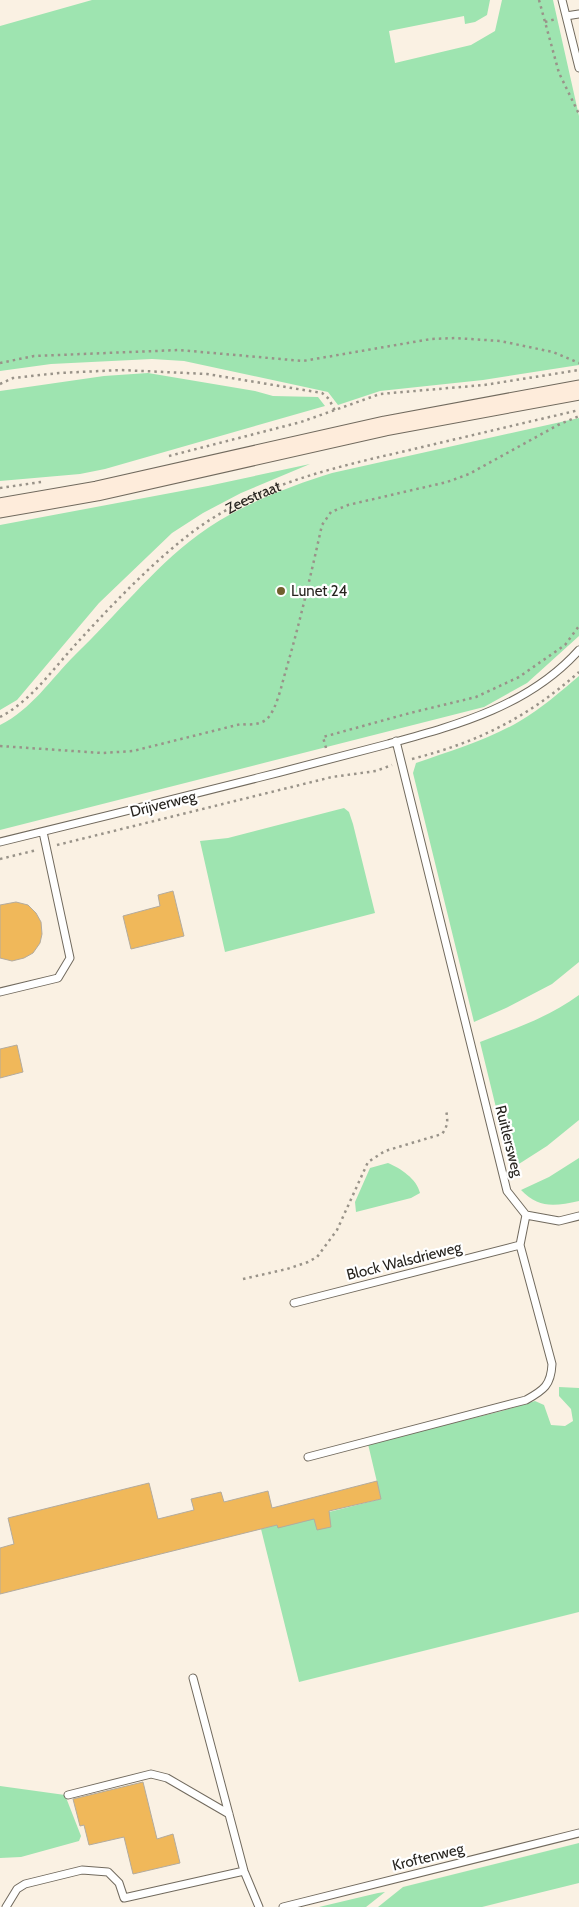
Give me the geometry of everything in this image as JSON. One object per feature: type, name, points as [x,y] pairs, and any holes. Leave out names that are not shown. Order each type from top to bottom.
[{"type":"main road","points":[[0,508],[97,492],[385,426],[579,390]]},
{"type":"lane","points":[[562,0],[579,68]]},
{"type":"lane","points":[[566,16],[579,14]]},
{"type":"lane","name":"Drijverweg","points":[[0,842],[449,728],[494,711],[536,686],[579,650]]},
{"type":"lane","name":"Ruitlersweg","points":[[396,742],[507,1191],[526,1215]]},
{"type":"lane","points":[[0,992],[58,978],[70,958],[43,832]]},
{"type":"lane","points":[[308,1456],[526,1400],[542,1392],[551,1378],[552,1364],[520,1245],[526,1215],[559,1221],[579,1216]]},
{"type":"lane","name":"Block Walsdrieweg","points":[[294,1303],[520,1245]]},
{"type":"lane","points":[[193,1678],[244,1870],[259,1907]]},
{"type":"lane","points":[[68,1795],[151,1774],[167,1778],[229,1814]]},
{"type":"lane","name":"Kroftenweg","points":[[283,1907],[579,1833]]},
{"type":"lane","points":[[6,1907],[17,1889],[25,1884],[82,1870],[108,1872],[120,1883],[124,1898],[244,1870]]},
{"type":"path","points":[[539,0],[559,73],[579,114]]},
{"type":"path","points":[[0,363],[34,356],[180,350],[303,361],[431,339],[455,338],[500,341],[553,352],[579,362]]},
{"type":"path","points":[[0,384],[13,378],[59,373],[121,370],[207,374],[322,393],[330,399],[335,411]]},
{"type":"path","points":[[166,456],[301,422],[380,394],[484,385],[579,370]]},
{"type":"path","name":"Zeestraat","points":[[0,717],[30,694],[112,606],[182,540],[219,515],[251,497],[289,482],[341,466],[579,410]]},
{"type":"path","points":[[0,746],[102,753],[133,751],[241,724],[256,724],[266,720],[273,710],[300,622],[322,525],[332,512],[367,500],[447,482],[469,474],[558,425],[579,416]]},
{"type":"path","points":[[0,488],[49,481]]},
{"type":"path","points":[[328,760],[323,737],[410,713],[476,698],[519,678],[565,645],[579,626]]},
{"type":"path","name":"Drijverweg","points":[[0,859],[332,776],[376,771],[439,752],[486,735],[518,718],[542,703],[579,672]]},
{"type":"path","points":[[243,1279],[294,1267],[317,1257],[338,1230],[368,1162],[386,1151],[442,1134],[448,1121],[446,1110]]},
{"type":"green space","points":[[92,0],[490,0],[487,15],[475,22],[465,24],[464,16],[389,31],[395,63],[471,45],[495,31],[502,0],[553,0],[579,116],[579,365],[483,380],[380,391],[338,405],[328,392],[184,361],[152,359],[51,364],[0,371],[0,26]]},
{"type":"green space","points":[[148,373],[255,391],[273,396],[318,397],[325,406],[105,469],[80,474],[0,481],[0,391],[104,376]]},
{"type":"green space","points":[[579,418],[579,636],[527,683],[484,707],[0,830],[0,725],[31,703],[66,664],[150,578],[181,548],[198,535],[228,515],[262,499],[332,473]]},
{"type":"green space","points":[[310,464],[241,493],[203,513],[172,533],[99,603],[17,700],[0,710],[0,525],[208,486]]},
{"type":"green space","points":[[579,676],[579,962],[552,984],[474,1022],[413,773],[416,763],[469,745],[508,728],[536,711]]},
{"type":"green space","points":[[344,808],[349,812],[353,824],[375,913],[225,952],[200,841],[228,838]]},
{"type":"green space","points":[[579,995],[579,1120],[547,1146],[511,1169],[480,1042],[556,1010]]},
{"type":"green space","points":[[579,1158],[579,1201],[555,1205],[541,1203],[521,1190],[549,1177]]},
{"type":"green space","points":[[388,1163],[403,1171],[412,1179],[420,1193],[411,1198],[356,1212],[355,1202],[370,1168]]},
{"type":"green space","points":[[559,1387],[579,1388],[579,1612],[299,1682],[261,1529],[381,1499],[368,1444],[535,1401],[544,1405],[551,1425],[565,1426],[573,1421],[571,1409],[559,1396]]},
{"type":"green space","points":[[0,1786],[65,1795],[81,1836],[79,1841],[21,1857],[0,1858]]},
{"type":"green space","points":[[579,1843],[579,1883],[482,1907],[378,1907],[403,1887]]},
{"type":"green space","points":[[385,1892],[366,1907],[319,1907],[378,1893]]},
{"type":"building","points":[[173,891],[184,936],[131,949],[123,916],[160,906],[158,895]]},
{"type":"building","points":[[16,902],[28,905],[36,913],[41,922],[42,934],[40,943],[33,953],[12,961],[0,958],[0,905]]},
{"type":"building","points":[[17,1045],[23,1072],[0,1078],[0,1049]]},
{"type":"building","points":[[377,1481],[381,1499],[329,1511],[331,1527],[317,1530],[314,1519],[278,1528],[277,1525],[0,1594],[0,1548],[14,1544],[8,1518],[149,1483],[158,1519],[194,1510],[191,1499],[221,1492],[224,1502],[268,1491],[272,1508]]},
{"type":"building","points":[[143,1782],[157,1839],[173,1834],[180,1863],[133,1874],[124,1837],[89,1845],[84,1825],[80,1826],[73,1799]]},
{"type":"place","name":"Lunet 24","points":[[281,591]]}]
